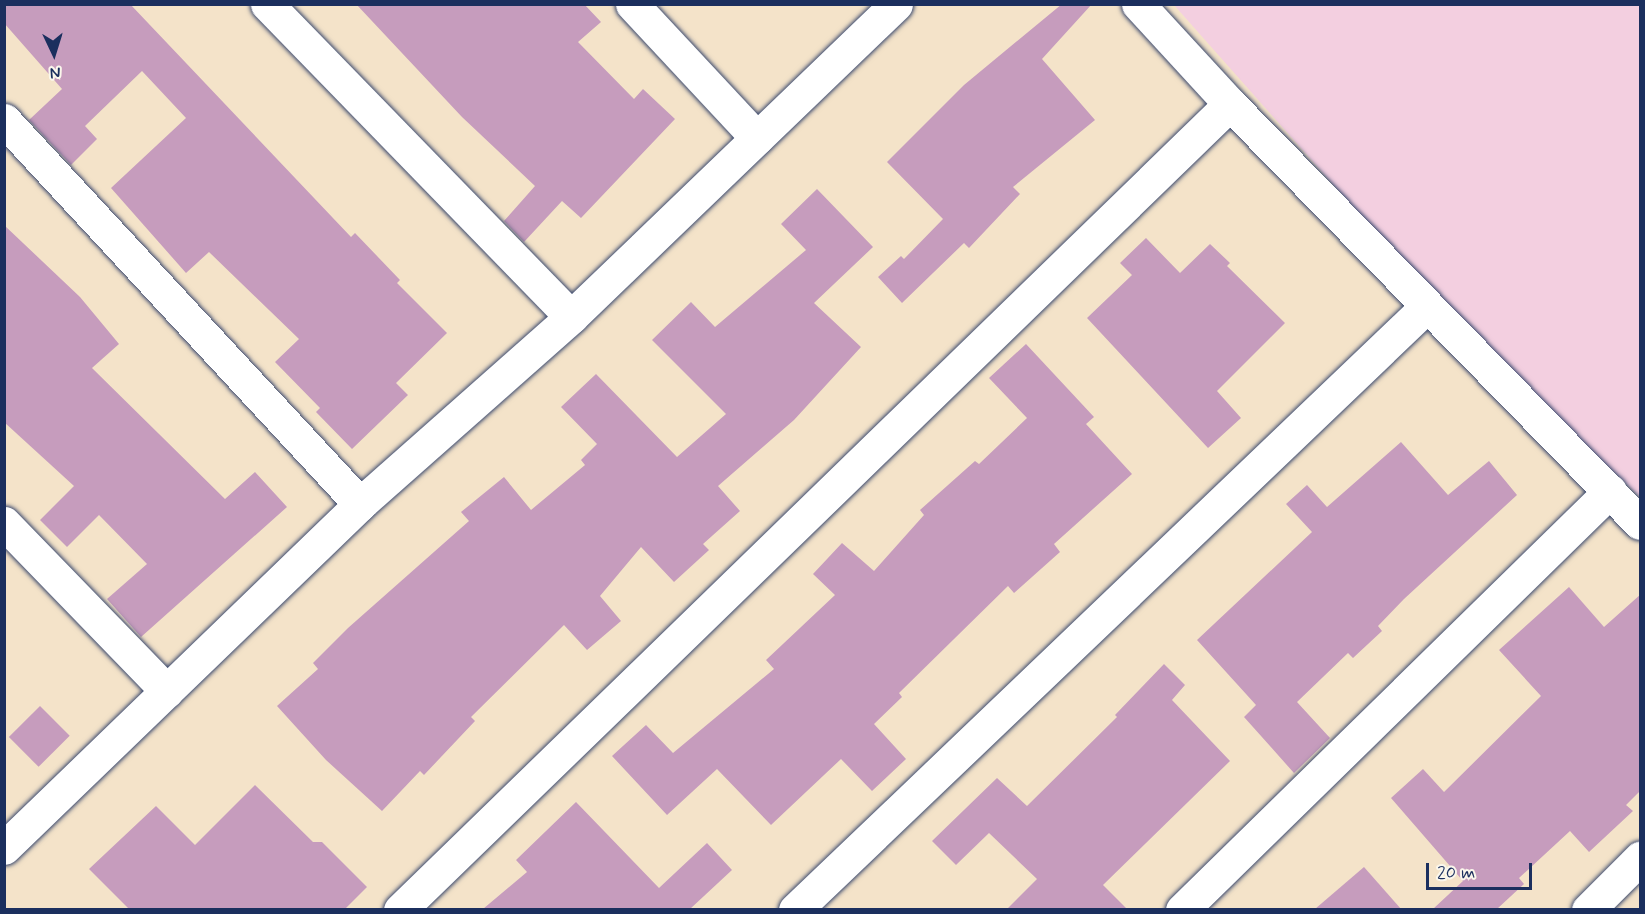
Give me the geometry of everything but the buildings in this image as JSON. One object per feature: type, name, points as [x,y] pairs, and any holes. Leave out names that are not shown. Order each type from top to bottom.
[{"type":"street","points":[[267,4],[571,317]]},
{"type":"street","points":[[632,4],[756,138]]},
{"type":"street","points":[[4,848],[360,504],[571,317],[896,4]]},
{"type":"street","points":[[1138,4],[1230,104],[1641,523]]},
{"type":"street","points":[[407,907],[1230,104]]},
{"type":"street","points":[[4,120],[360,504]]},
{"type":"street","points":[[795,909],[1427,306]]},
{"type":"street","points":[[1182,909],[1610,491]]},
{"type":"street","points":[[4,523],[167,691]]},
{"type":"street","points":[[1588,909],[1641,858]]},
{"type":"shaded area","points":[[1174,5],[1640,5],[1640,497],[1443,308]]}]
